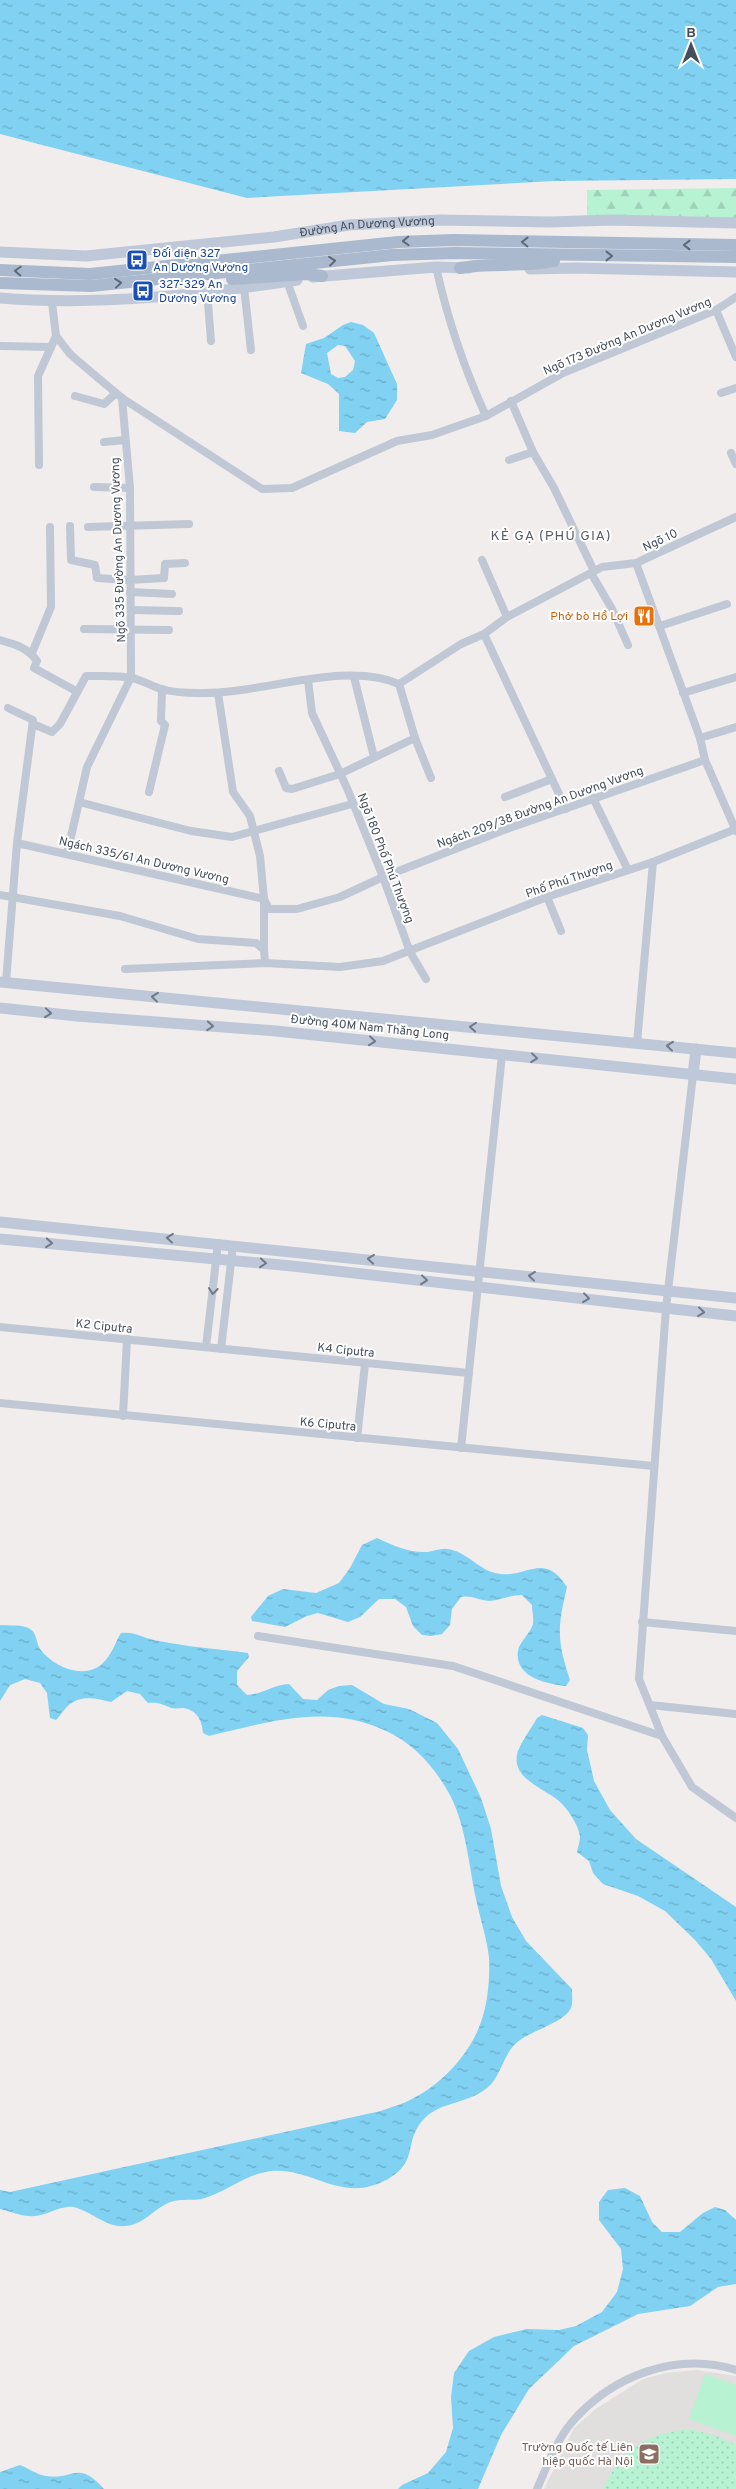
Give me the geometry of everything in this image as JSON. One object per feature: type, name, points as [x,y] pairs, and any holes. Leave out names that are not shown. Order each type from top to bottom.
[{"type":"main road","name":"Đường An Dương Vương","points":[[90,280],[398,242],[454,240],[736,257]]},
{"type":"main road","name":"Đường An Dương Vương","points":[[0,283],[218,274],[392,255],[455,253],[576,256],[736,245]]},
{"type":"main road","points":[[460,268],[481,264],[535,264],[576,256]]},
{"type":"main road","name":"Đường An Dương Vương","points":[[0,270],[48,280]]},
{"type":"main road","points":[[218,274],[232,279],[307,274],[322,276]]},
{"type":"street","name":"Đường An Dương Vương","points":[[0,252],[86,256],[274,237],[349,225],[440,220],[550,222],[611,220],[736,223]]},
{"type":"street","points":[[436,267],[447,319],[465,371],[486,416]]},
{"type":"street","points":[[0,298],[52,302],[166,295],[322,276],[436,267],[736,272]]},
{"type":"street","points":[[287,281],[303,326]]},
{"type":"street","points":[[244,287],[251,350]]},
{"type":"street","points":[[207,290],[211,341]]},
{"type":"street","name":"Ngõ 173 Đường An Dương Vương","points":[[119,395],[262,489],[292,488],[397,441],[432,435],[486,416],[563,373],[716,310],[736,296]]},
{"type":"street","points":[[39,465],[38,376],[56,336],[52,302]]},
{"type":"street","points":[[716,310],[736,357]]},
{"type":"street","points":[[56,336],[70,354],[119,395],[104,404],[75,396]]},
{"type":"street","points":[[0,346],[51,347]]},
{"type":"street","points":[[721,393],[736,388]]},
{"type":"street","name":"Ngõ 335 Đường An Dương Vương","points":[[119,395],[130,488],[131,677]]},
{"type":"street","points":[[511,401],[628,645]]},
{"type":"street","points":[[104,442],[125,440]]},
{"type":"street","points":[[509,460],[534,452]]},
{"type":"street","points":[[731,453],[736,464]]},
{"type":"street","points":[[94,488],[130,488]]},
{"type":"street","name":"Ngõ 10","points":[[399,684],[461,644],[484,634],[507,617],[602,567],[636,563],[736,517]]},
{"type":"street","points":[[88,527],[189,524]]},
{"type":"street","points":[[70,526],[72,560],[94,565],[97,578],[130,580],[164,578],[165,564],[185,563]]},
{"type":"street","points":[[32,654],[51,607],[50,527]]},
{"type":"street","points":[[482,560],[507,617]]},
{"type":"street","points":[[636,563],[700,738],[705,760],[736,830]]},
{"type":"street","points":[[130,592],[172,594]]},
{"type":"street","points":[[660,626],[727,604]]},
{"type":"street","points":[[131,610],[179,611]]},
{"type":"street","points":[[84,628],[169,630]]},
{"type":"street","points":[[484,634],[566,808]]},
{"type":"street","points":[[0,640],[18,645],[32,654],[37,661],[34,668],[76,691]]},
{"type":"street","points":[[33,724],[52,732],[60,724],[76,691],[86,676],[131,677],[162,689],[218,693],[308,680],[354,677],[387,679],[399,684],[415,738],[431,778]]},
{"type":"street","points":[[68,854],[87,767],[131,677]]},
{"type":"street","points":[[354,677],[374,758]]},
{"type":"street","points":[[683,693],[736,677]]},
{"type":"street","name":"Ngõ 180 Phố Phú Thượng","points":[[308,680],[312,713],[383,877],[410,952],[426,979]]},
{"type":"street","points":[[149,792],[165,725],[160,721],[162,689]]},
{"type":"street","points":[[218,693],[233,792],[250,816],[260,856],[264,899],[265,963]]},
{"type":"street","points":[[3,982],[17,843],[33,724],[33,720],[8,708]]},
{"type":"street","points":[[700,738],[735,731]]},
{"type":"street","points":[[279,771],[288,790],[340,774],[415,738]]},
{"type":"street","name":"Ngách 209/38 Đường An Dương Vương","points":[[264,899],[269,909],[297,909],[340,897],[383,877],[504,830],[705,760]]},
{"type":"street","points":[[505,797],[552,779]]},
{"type":"street","points":[[592,798],[628,870]]},
{"type":"street","points":[[79,802],[190,831],[232,837],[352,804]]},
{"type":"street","name":"Phố Phú Thượng","points":[[124,969],[265,963],[340,967],[383,961],[547,897],[653,862],[736,830]]},
{"type":"street","name":"Ngách 335/61 An Dương Vương","points":[[17,843],[264,899]]},
{"type":"street","points":[[637,1043],[653,862]]},
{"type":"street","points":[[0,895],[120,916],[198,939],[256,943],[264,950]]},
{"type":"street","points":[[547,897],[561,931]]},
{"type":"street","name":"Đường 40M Nam Thăng Long","points":[[3,982],[736,1053]]},
{"type":"street","name":"Đường 40M Nam Thăng Long","points":[[0,1008],[276,1031],[736,1079]]},
{"type":"street","points":[[696,1049],[666,1308],[639,1679],[662,1736],[692,1787],[736,1818]]},
{"type":"street","points":[[461,1448],[502,1055]]},
{"type":"street","points":[[0,1222],[233,1244],[736,1298]]},
{"type":"street","points":[[0,1239],[232,1260],[736,1316]]},
{"type":"street","points":[[206,1347],[218,1243]]},
{"type":"street","points":[[221,1349],[233,1244]]},
{"type":"street","name":"K2 Ciputra","points":[[0,1327],[221,1349]]},
{"type":"street","points":[[123,1416],[127,1339]]},
{"type":"street","name":"K4 Ciputra","points":[[221,1349],[469,1373]]},
{"type":"street","points":[[358,1438],[365,1364]]},
{"type":"street","name":"K6 Ciputra","points":[[0,1403],[654,1466]]},
{"type":"street","points":[[642,1622],[736,1631]]},
{"type":"street","points":[[258,1636],[453,1666],[662,1736]]},
{"type":"street","points":[[650,1705],[736,1714]]},
{"type":"street","points":[[537,2489],[552,2454],[571,2422],[607,2388],[646,2370],[691,2362],[736,2370]]},
{"type":"shaded area","name":"Trường Quốc tế Liên hiệp quốc Hà Nội","points":[[697,2370],[736,2376],[736,2489],[544,2489],[574,2428],[597,2408],[643,2379],[666,2373]]},
{"type":"green space","points":[[736,188],[736,222],[587,220],[587,190]]},
{"type":"green space","points":[[705,2374],[736,2385],[736,2436],[689,2419]]},
{"type":"green space","points":[[690,2429],[716,2436],[736,2445],[736,2489],[603,2489],[618,2463],[627,2453],[661,2434]]},
{"type":"water","points":[[0,0],[736,0],[736,179],[554,181],[247,198],[0,134]]},
{"type":"water","points":[[351,322],[363,325],[374,333],[397,384],[397,400],[385,419],[367,422],[355,433],[339,431],[339,394],[328,384],[301,373],[306,344],[324,338]],"holes":[[[338,345],[345,346],[355,361],[353,370],[345,377],[338,378],[331,374],[327,353]]]},
{"type":"water","points":[[377,1538],[414,1551],[454,1550],[483,1568],[495,1573],[516,1573],[542,1568],[550,1570],[558,1576],[567,1587],[560,1624],[561,1644],[570,1680],[566,1686],[533,1678],[521,1667],[518,1660],[518,1651],[522,1641],[532,1628],[533,1622],[532,1605],[522,1595],[489,1601],[461,1597],[452,1609],[450,1625],[442,1634],[431,1636],[422,1635],[413,1626],[406,1607],[395,1599],[379,1599],[360,1617],[348,1622],[318,1613],[307,1616],[285,1627],[252,1621],[251,1617],[268,1596],[283,1589],[316,1593],[339,1583],[350,1568],[362,1545]]},
{"type":"water","points":[[0,1625],[27,1627],[34,1633],[40,1649],[47,1656],[64,1667],[73,1670],[92,1670],[101,1665],[110,1654],[121,1633],[131,1633],[170,1643],[248,1653],[249,1657],[237,1671],[237,1685],[247,1695],[289,1684],[303,1699],[317,1700],[328,1690],[339,1686],[352,1685],[384,1704],[409,1709],[437,1723],[458,1749],[481,1798],[491,1829],[501,1886],[512,1917],[526,1941],[572,1989],[571,2008],[567,2014],[515,2044],[495,2079],[487,2088],[469,2098],[442,2107],[426,2117],[415,2133],[407,2160],[403,2166],[388,2179],[371,2186],[342,2187],[301,2174],[271,2171],[245,2179],[205,2198],[178,2200],[168,2203],[138,2223],[126,2226],[105,2222],[73,2207],[62,2208],[35,2216],[22,2215],[0,2209],[0,2190],[10,2192],[381,2111],[408,2101],[434,2085],[454,2067],[470,2045],[481,2022],[485,2007],[488,1990],[489,1958],[467,1847],[451,1797],[439,1777],[424,1758],[396,1736],[364,1723],[342,1718],[320,1717],[276,1721],[209,1736],[203,1733],[198,1716],[192,1711],[183,1708],[172,1708],[157,1703],[148,1703],[140,1694],[127,1691],[111,1702],[93,1698],[76,1701],[66,1708],[56,1720],[50,1718],[47,1693],[40,1683],[25,1679],[10,1685],[0,1701]]},
{"type":"water","points":[[542,1715],[583,1728],[588,1735],[587,1750],[594,1781],[610,1810],[636,1839],[736,1907],[736,2001],[711,1959],[695,1940],[665,1911],[638,1896],[603,1884],[593,1873],[589,1861],[577,1852],[580,1839],[579,1832],[569,1812],[553,1796],[523,1775],[518,1768],[518,1751],[537,1718]]},
{"type":"water","points":[[625,2188],[640,2196],[652,2222],[662,2232],[680,2232],[703,2213],[715,2207],[725,2210],[736,2220],[736,2284],[718,2287],[690,2306],[638,2314],[574,2346],[529,2389],[501,2435],[478,2489],[398,2489],[402,2485],[428,2473],[446,2452],[453,2428],[451,2397],[454,2373],[469,2351],[494,2337],[527,2329],[559,2330],[576,2326],[602,2312],[617,2292],[623,2269],[621,2249],[599,2220],[599,2202],[608,2190]]},
{"type":"water","points":[[20,2465],[46,2476],[55,2477],[81,2473],[95,2480],[104,2489],[0,2489],[0,2472]]},
{"type":"place","name":"Đối diện 327 An Dương Vương","points":[[137,260]]},
{"type":"place","name":"327-329 An Dương Vương","points":[[143,291]]},
{"type":"place","name":"Phở bò Hồ Lợi","points":[[644,616]]},
{"type":"place","name":"Trường Quốc tế Liên hiệp quốc Hà Nội","points":[[649,2454]]},
{"type":"district","name":"KẺ GẠ (PHÚ GIA)","points":[[551,535]]}]
